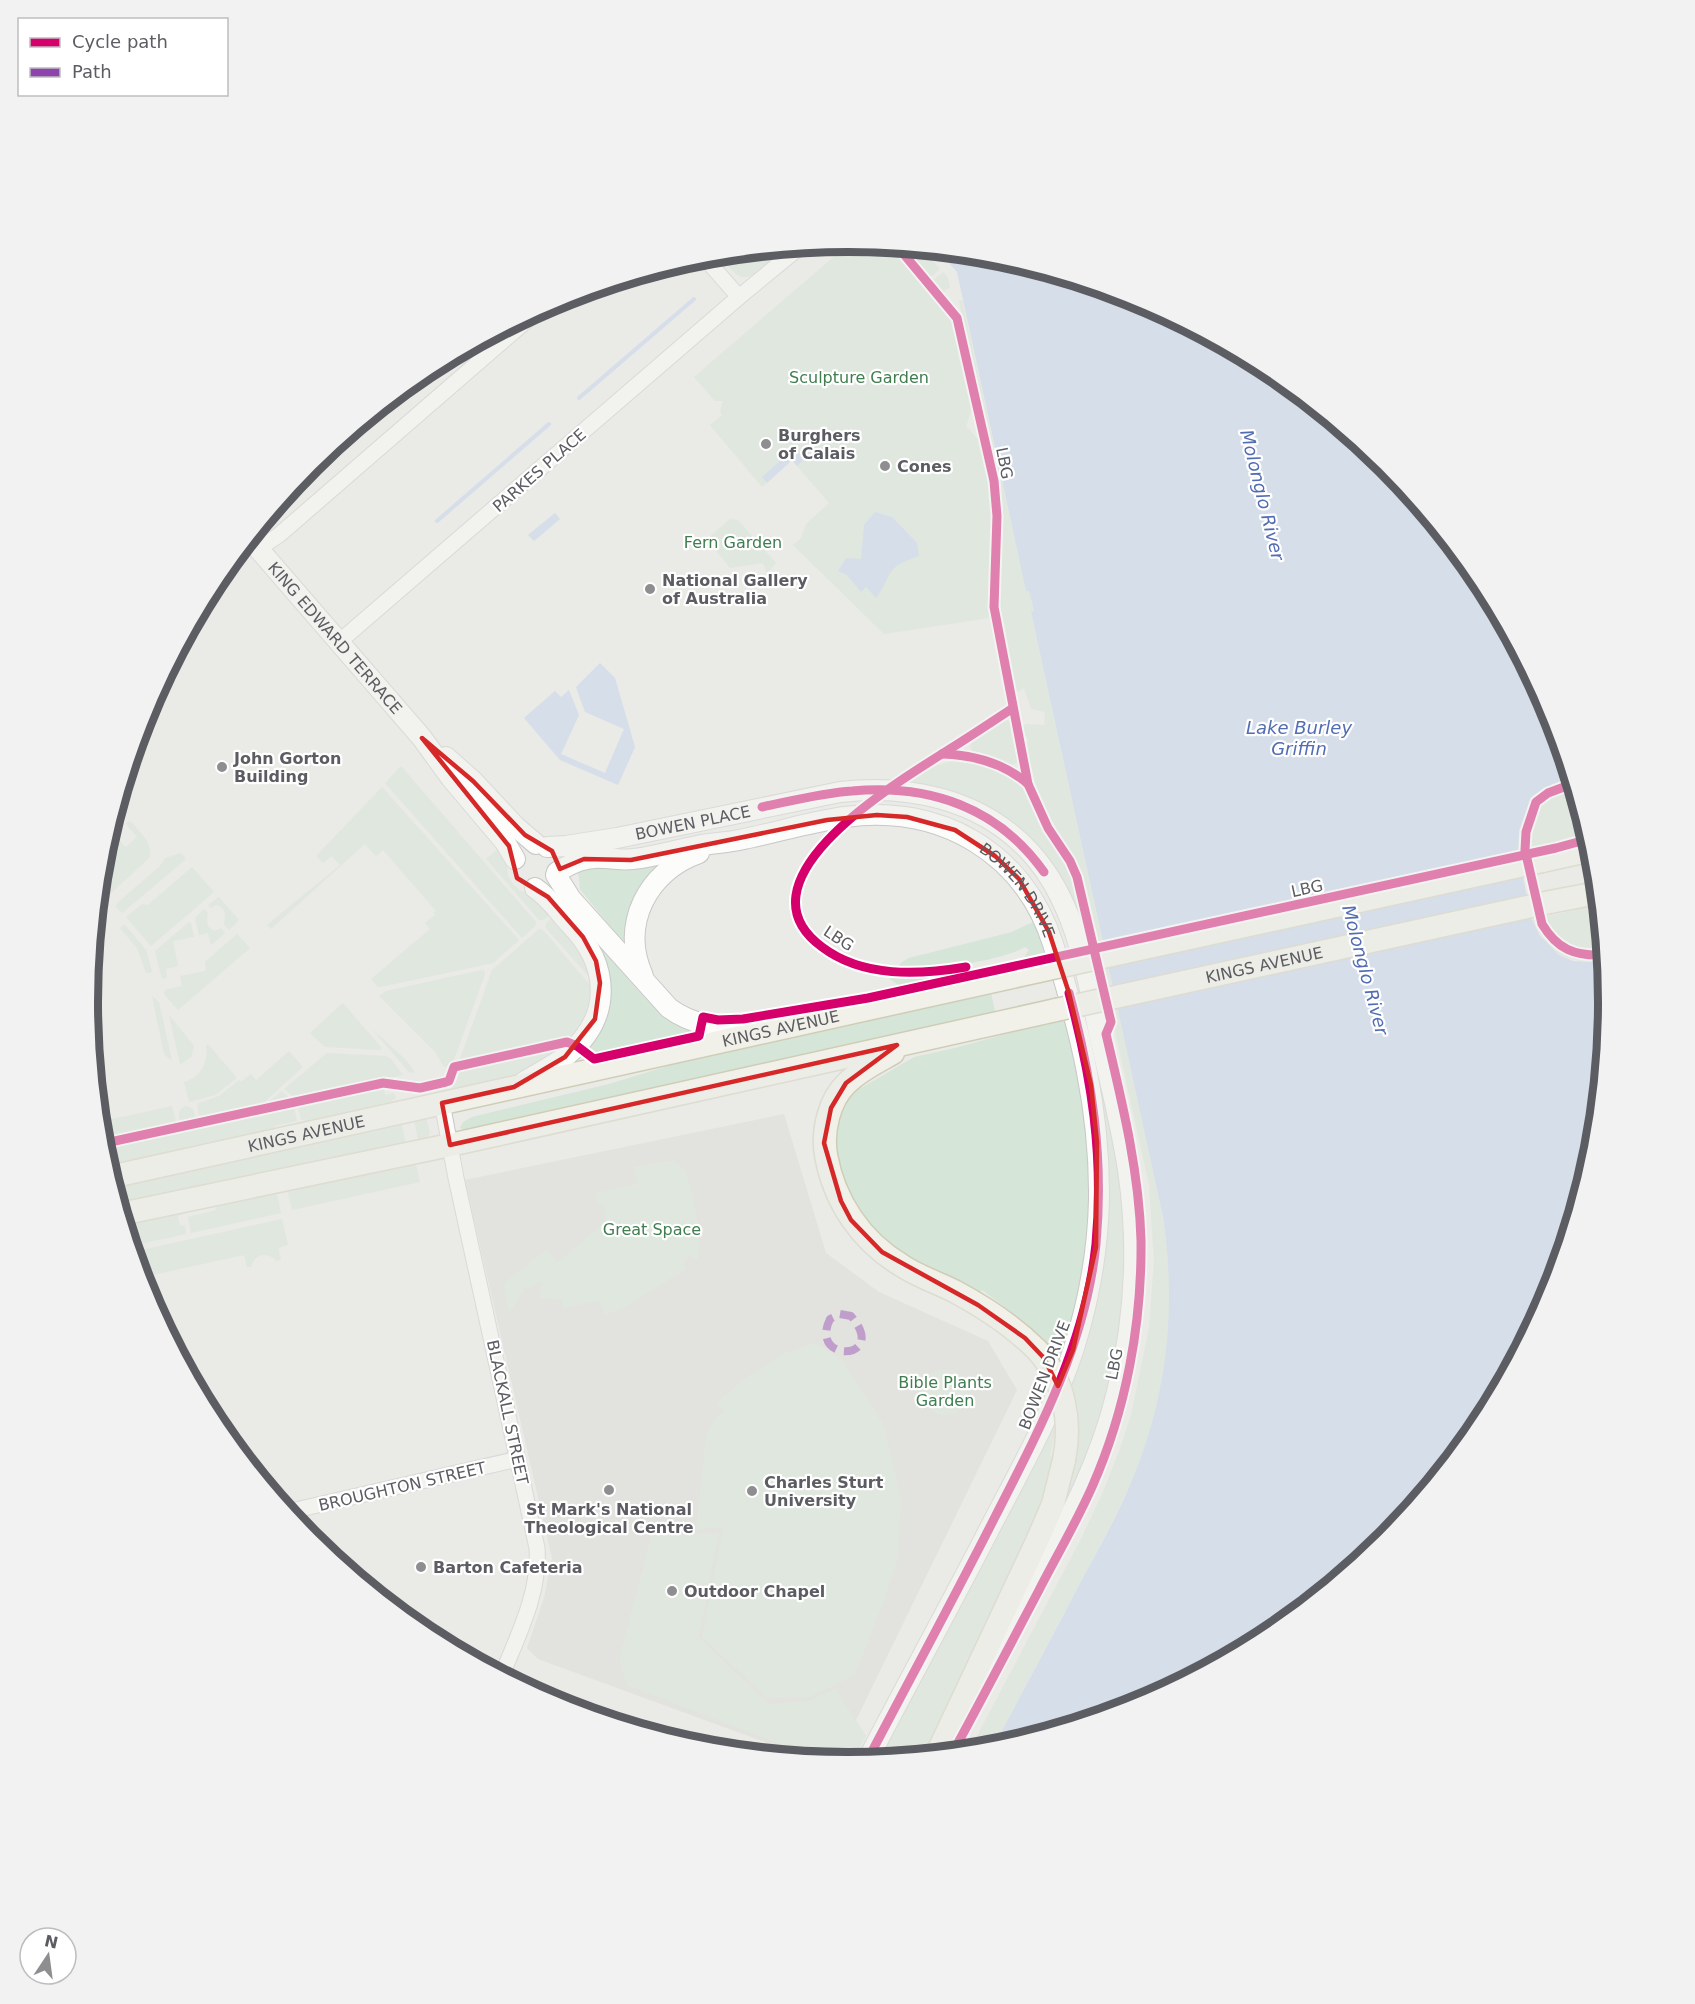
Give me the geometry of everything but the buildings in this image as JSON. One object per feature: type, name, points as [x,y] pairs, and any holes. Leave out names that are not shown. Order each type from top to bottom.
[{"type":"main road","name":"KING EDWARD TERRACE","points":[[253,544],[423,738],[451,778],[505,842],[515,859],[514,867],[517,878],[553,902],[589,946],[598,967],[600,993],[595,1019],[577,1046],[557,1062],[514,1088]]},
{"type":"main road","name":"KING EDWARD TERRACE","points":[[423,738],[473,780],[516,827],[555,855],[557,874],[571,899],[669,1008],[696,1023],[717,1027],[771,1030]]},
{"type":"main road","name":"BOWEN PLACE","points":[[541,846],[570,846],[627,836],[846,791]]},
{"type":"main road","name":"BOWEN DRIVE","points":[[846,791],[902,791],[960,804],[993,820],[1031,853],[1064,904],[1090,988],[1126,1156],[1134,1225],[1133,1292],[1127,1342],[1113,1407],[1100,1450],[1066,1524],[949,1745]]},
{"type":"main road","name":"BOWEN DRIVE","points":[[827,820],[877,815],[907,817],[931,822],[955,830],[976,842],[1019,879],[1038,907],[1049,932],[1082,1040],[1098,1142],[1099,1200],[1096,1247],[1085,1307],[1073,1350],[1043,1425],[872,1751]]},
{"type":"main road","name":"BOWEN PLACE","points":[[557,874],[574,863],[589,858],[631,860],[713,843],[736,841],[827,820]]},
{"type":"main road","points":[[652,990],[641,970],[636,944],[637,918],[648,891],[658,878],[679,862],[736,841]]},
{"type":"main road","points":[[515,859],[521,850],[541,846]]},
{"type":"main road","name":"KINGS AVENUE","points":[[118,1175],[1582,852]]},
{"type":"main road","points":[[535,888],[545,886],[557,874]]},
{"type":"main road","name":"KINGS AVENUE","points":[[128,1213],[450,1145],[909,1042],[1589,894]]},
{"type":"main road","points":[[909,1042],[850,1079],[834,1101],[826,1125],[824,1143],[828,1166],[841,1201],[851,1220],[882,1252],[901,1265],[953,1291],[1005,1322],[1036,1349],[1054,1373],[1065,1404],[1068,1427],[1064,1460],[1053,1504],[941,1746]]},
{"type":"street","name":"PARKES PLACE","points":[[339,642],[791,255]]},
{"type":"street","points":[[710,264],[739,297]]},
{"type":"street","points":[[253,544],[279,536],[518,328]]},
{"type":"street","points":[[271,564],[279,536]]},
{"type":"street","name":"BLACKALL STREET","points":[[442,1103],[536,1539],[537,1574],[531,1598],[505,1669]]},
{"type":"street","name":"BROUGHTON STREET","points":[[296,1510],[518,1459]]},
{"type":"highlighted area","points":[[422,738],[473,781],[525,835],[552,851],[560,869],[584,859],[631,860],[827,820],[877,815],[907,817],[955,830],[995,856],[1019,879],[1049,932],[1069,993],[1091,1085],[1097,1142],[1096,1247],[1073,1350],[1058,1386],[1044,1358],[1025,1338],[978,1305],[882,1252],[851,1220],[841,1201],[824,1143],[831,1108],[846,1083],[897,1045],[450,1145],[442,1103],[514,1087],[565,1057],[595,1019],[600,983],[596,961],[583,937],[548,897],[517,878],[509,846]]},
{"type":"shaded area","name":"Charles Sturt University","points":[[784,1114],[826,1253],[879,1292],[988,1341],[1017,1390],[841,1752],[783,1749],[538,1659],[527,1648],[544,1598],[552,1558],[465,1180]]},
{"type":"green space","name":"Sculpture Garden","points":[[839,252],[899,254],[952,314],[956,322],[973,405],[966,426],[984,446],[990,475],[992,502],[990,618],[884,634],[793,545],[801,538],[806,524],[829,503],[792,460],[762,487],[710,425],[722,415],[720,411],[723,401],[715,401],[694,377]]},
{"type":"green space","points":[[908,255],[929,257],[940,269],[929,279]]},
{"type":"green space","points":[[778,256],[748,277],[736,274],[725,262]]},
{"type":"green space","points":[[943,272],[948,278],[950,287],[941,294],[931,282]]},
{"type":"green space","points":[[962,300],[1026,591],[1029,590],[1034,612],[1031,613],[1159,1199],[1170,1291],[1170,1322],[1163,1383],[1147,1443],[1131,1482],[1104,1539],[999,1737],[974,1741],[1081,1539],[1121,1446],[1131,1415],[1149,1328],[1154,1262],[1149,1185],[1081,877],[1071,853],[1039,799],[1025,743],[1028,742],[1027,737],[1024,737],[1022,728],[1026,724],[1044,725],[1045,712],[1031,709],[1024,688],[1015,693],[999,619],[997,600],[999,487],[959,301]]},
{"type":"green space","name":"Fern Garden","points":[[730,519],[738,520],[776,563],[767,573],[763,563],[730,568],[707,539]]},
{"type":"green space","points":[[1003,720],[1012,723],[1017,736],[1018,762],[1012,765],[974,753],[970,747],[973,738]]},
{"type":"green space","points":[[956,760],[971,761],[1005,772],[1024,789],[1068,863],[1075,883],[1088,945],[1040,857],[905,785],[931,767]]},
{"type":"green space","points":[[401,766],[536,922],[535,926],[522,938],[385,783]]},
{"type":"green space","points":[[1563,779],[1579,839],[1518,854],[1517,839],[1523,815],[1537,796]]},
{"type":"green space","points":[[382,787],[519,940],[493,963],[378,987],[371,979],[430,929],[425,923],[435,915],[433,913],[436,911],[383,850],[376,856],[365,844],[271,929],[267,925],[340,865],[332,856],[323,863],[316,856]]},
{"type":"green space","points":[[130,821],[141,833],[149,847],[150,857],[109,895],[106,894],[112,858],[115,855],[113,852],[115,841],[118,839],[126,847],[137,837],[126,824]]},
{"type":"green space","points":[[498,849],[506,860],[508,876],[513,884],[521,891],[534,896],[551,914],[543,920],[539,920],[486,859]]},
{"type":"green space","points":[[181,853],[185,860],[122,913],[116,907],[117,903],[159,867],[165,858]]},
{"type":"green space","points":[[662,862],[627,945],[625,945],[580,889],[578,867]]},
{"type":"green space","points":[[192,867],[214,892],[151,946],[126,917],[142,904],[148,905]]},
{"type":"green space","points":[[219,897],[239,920],[229,930],[224,924],[225,915],[222,908],[216,905],[211,908],[208,905]]},
{"type":"green space","points":[[1591,904],[1596,962],[1569,958],[1560,954],[1546,942],[1532,920],[1570,911],[1570,909]]},
{"type":"green space","points":[[204,909],[208,913],[209,927],[215,931],[221,928],[225,933],[211,945],[208,933],[199,935],[195,918]]},
{"type":"green space","points":[[551,918],[579,951],[590,978],[545,927]]},
{"type":"green space","points":[[189,922],[194,937],[173,941],[178,966],[166,969],[167,977],[162,979],[155,951]]},
{"type":"green space","points":[[1033,922],[1036,923],[1048,957],[1027,962],[1024,958],[1029,950],[1025,947],[1000,957],[963,965],[925,969],[898,967],[909,958],[1012,932]]},
{"type":"green space","points":[[123,925],[146,950],[152,972],[146,973],[137,948],[120,928]]},
{"type":"green space","points":[[539,929],[542,929],[590,985],[589,1000],[582,1024],[566,1040],[461,1061],[492,970]]},
{"type":"green space","points":[[237,934],[250,948],[178,1010],[164,994],[165,990],[182,986],[180,976],[206,971],[205,962]]},
{"type":"green space","points":[[602,947],[655,1008],[696,1034],[596,1057],[585,1048],[608,979]]},
{"type":"green space","points":[[975,969],[976,971],[936,981],[936,975]]},
{"type":"green space","points":[[482,970],[485,974],[452,1065],[444,1067],[435,1052],[379,996],[386,991]]},
{"type":"green space","points":[[890,975],[931,975],[931,981],[903,988],[890,979]]},
{"type":"green space","points":[[990,988],[996,1016],[465,1130],[460,1128],[463,1122],[472,1117],[609,1084],[717,1051]]},
{"type":"green space","points":[[152,996],[159,1002],[172,1061],[164,1054]]},
{"type":"green space","points":[[343,1003],[381,1050],[325,1047],[310,1033]]},
{"type":"green space","points":[[169,1015],[194,1046],[191,1057],[181,1064],[180,1064]]},
{"type":"green space","points":[[1066,1020],[1093,1130],[1088,1258],[1061,1365],[1045,1341],[982,1290],[980,1293],[903,1253],[877,1234],[857,1210],[835,1161],[836,1119],[852,1089],[863,1087],[914,1057]]},
{"type":"green space","points":[[372,1029],[407,1061],[415,1073],[409,1072]]},
{"type":"green space","points":[[208,1044],[237,1078],[215,1095],[189,1102],[184,1082],[195,1077],[202,1069]]},
{"type":"green space","points":[[567,1045],[546,1063],[482,1087],[456,1090],[450,1086],[456,1082],[461,1068]]},
{"type":"green space","points":[[289,1051],[303,1067],[260,1106],[200,1118],[197,1106],[199,1103],[219,1096],[239,1080],[241,1082],[251,1074],[256,1080]]},
{"type":"green space","points":[[327,1053],[386,1056],[403,1075],[296,1099],[284,1089]]},
{"type":"green space","points":[[1094,1053],[1127,1183],[1123,1352],[1071,1509],[1055,1506],[1068,1385],[1108,1169],[1104,1110]]},
{"type":"green space","points":[[383,1085],[385,1095],[394,1093],[396,1099],[392,1100],[392,1105],[305,1126],[304,1120],[301,1120],[298,1107],[300,1103]]},
{"type":"green space","points":[[282,1091],[291,1100],[266,1105],[267,1103]]},
{"type":"green space","points":[[172,1106],[176,1122],[174,1125],[111,1140],[107,1120]]},
{"type":"green space","points":[[186,1106],[193,1109],[196,1120],[180,1124],[179,1112]]},
{"type":"green space","points":[[290,1106],[294,1108],[297,1121],[274,1126],[274,1130],[116,1167],[111,1145]]},
{"type":"green space","points":[[426,1118],[430,1133],[426,1139],[421,1141],[418,1139],[414,1120]]},
{"type":"green space","points":[[401,1122],[406,1144],[126,1206],[120,1184]]},
{"type":"green space","name":"Great Space","points":[[673,1160],[685,1171],[692,1191],[699,1243],[697,1260],[690,1256],[683,1261],[686,1269],[624,1308],[604,1315],[600,1301],[563,1308],[562,1300],[539,1298],[542,1282],[524,1290],[509,1313],[503,1284],[547,1249],[558,1262],[606,1221],[603,1204],[598,1205],[596,1193],[637,1184],[634,1167]]},
{"type":"green space","points":[[415,1161],[420,1182],[292,1210],[289,1189]]},
{"type":"green space","points":[[274,1192],[277,1195],[281,1213],[191,1233],[188,1217],[216,1210],[215,1204]]},
{"type":"green space","points":[[182,1211],[183,1214],[178,1216],[180,1226],[185,1225],[186,1234],[138,1245],[131,1222]]},
{"type":"green space","points":[[282,1219],[288,1245],[278,1248],[281,1260],[276,1261],[269,1256],[262,1255],[255,1259],[251,1267],[247,1267],[244,1255],[150,1276],[140,1250]]},
{"type":"green space","points":[[814,1343],[842,1359],[884,1426],[901,1498],[898,1558],[855,1675],[810,1697],[767,1698],[702,1637],[723,1528],[696,1529],[706,1436],[714,1420],[724,1411],[717,1403],[745,1378],[787,1352]]},
{"type":"green space","name":"Bible Plants Garden","points":[[945,1369],[961,1376],[968,1392],[961,1408],[945,1415],[929,1408],[922,1392],[929,1376]]},
{"type":"green space","points":[[1055,1417],[1050,1456],[1054,1457],[1034,1520],[935,1747],[879,1751]]},
{"type":"green space","points":[[719,1533],[699,1637],[769,1704],[811,1700],[835,1688],[866,1736],[857,1752],[792,1749],[627,1685],[619,1659],[652,1534]]},
{"type":"water","name":"Lake Burley Griffin","points":[[945,258],[994,266],[1089,292],[1179,329],[1264,378],[1304,407],[1342,438],[1411,507],[1443,545],[1497,627],[1520,670],[1558,761],[1563,779],[1545,788],[1528,806],[1519,830],[1518,854],[1532,920],[1540,936],[1559,955],[1573,961],[1596,963],[1598,1002],[1591,1100],[1572,1196],[1558,1243],[1520,1334],[1497,1377],[1443,1459],[1378,1532],[1342,1566],[1264,1626],[1179,1675],[1135,1695],[1089,1712],[999,1737],[1110,1527],[1143,1453],[1153,1420],[1166,1354],[1169,1286],[1163,1217],[1031,612],[1034,611],[1029,591],[1026,591],[957,272]]},
{"type":"water","points":[[794,448],[804,459],[797,466],[792,460],[767,483],[762,477]]},
{"type":"water","points":[[875,512],[892,517],[917,543],[919,556],[895,568],[876,598],[866,587],[861,592],[847,575],[838,571],[846,558],[861,559],[864,525]]},
{"type":"water","points":[[555,513],[560,519],[534,541],[528,535]]},
{"type":"water","points":[[600,663],[615,678],[635,747],[618,785],[560,760],[524,718],[555,691],[561,697],[569,690],[579,715],[561,754],[605,773],[624,729],[585,712],[576,687]]},
{"type":"waterway","points":[[579,398],[694,299]]},
{"type":"waterway","points":[[437,521],[549,424]]},
{"type":"marked path","points":[[840,1314],[851,1316],[860,1331],[861,1342],[856,1349],[837,1350],[829,1344],[826,1334],[830,1319],[840,1314]]},
{"type":"cycle path","name":"LBG","points":[[904,255],[957,318],[994,481],[997,516],[994,607],[1028,784],[1048,828],[1070,861],[1077,877],[1111,1022],[1106,1034],[1133,1162],[1141,1240],[1139,1303],[1130,1366],[1104,1458],[1073,1527],[957,1744]]},
{"type":"cycle path","name":"LBG","points":[[966,967],[929,972],[892,972],[873,969],[838,957],[822,947],[799,921],[796,893],[808,864],[831,836],[861,810],[892,786],[1013,708]]},
{"type":"cycle path","points":[[942,754],[977,758],[1009,771],[1028,784]]},
{"type":"cycle path","points":[[1566,786],[1548,793],[1536,802],[1526,832],[1525,850],[1542,924],[1548,933],[1567,949],[1596,955]]},
{"type":"cycle path","points":[[762,807],[818,795],[852,791],[880,790],[934,796],[960,804],[1005,831],[1026,850],[1044,872]]},
{"type":"cycle path","name":"LBG","points":[[111,1142],[383,1083],[420,1088],[449,1081],[454,1067],[567,1042],[577,1046],[594,1059],[699,1036],[703,1017],[718,1020],[743,1019],[868,998],[1580,842]]},
{"type":"cycle path","points":[[872,1751],[1029,1450],[1059,1384],[1082,1316],[1091,1280],[1096,1244],[1097,1148],[1090,1087],[1069,993]]},
{"type":"place","name":"Burghers of Calais","points":[[766,444]]},
{"type":"place","name":"Cones","points":[[885,466]]},
{"type":"place","name":"National Gallery of Australia","points":[[650,589]]},
{"type":"place","name":"John Gorton Building","points":[[222,767]]},
{"type":"place","name":"St Mark's National Theological Centre","points":[[609,1490]]},
{"type":"place","name":"Charles Sturt University","points":[[752,1491]]},
{"type":"place","name":"Barton Cafeteria","points":[[421,1567]]},
{"type":"place","name":"Outdoor Chapel","points":[[672,1591]]},
{"type":"water label","name":"Molonglo River","points":[[1262,495]]},
{"type":"water label","name":"Molonglo River","points":[[1365,970]]}]
